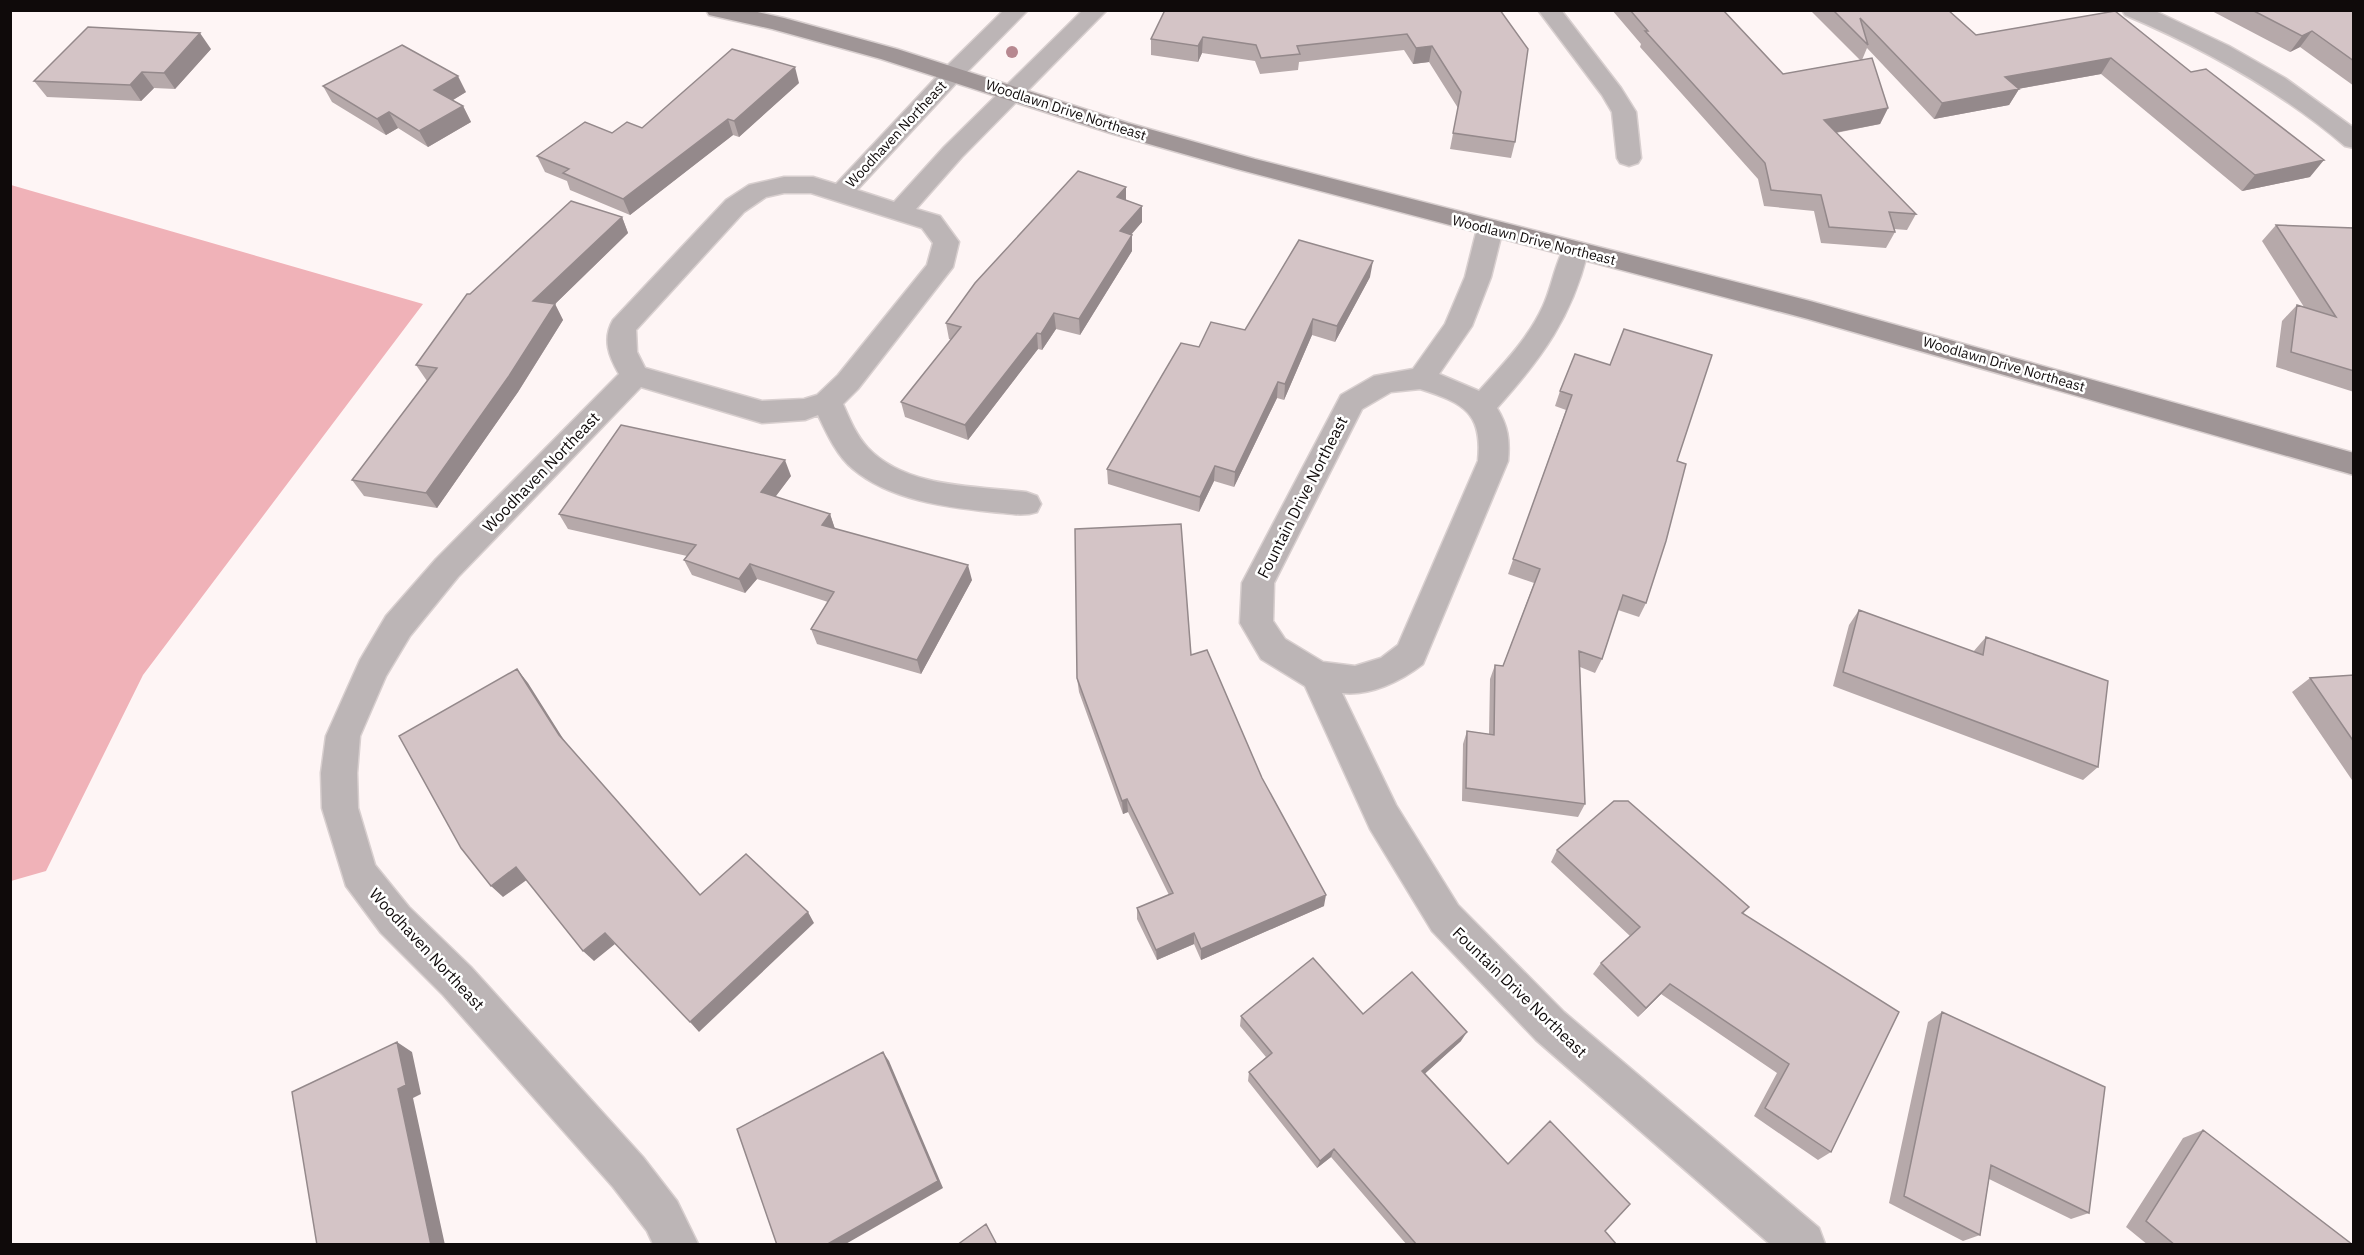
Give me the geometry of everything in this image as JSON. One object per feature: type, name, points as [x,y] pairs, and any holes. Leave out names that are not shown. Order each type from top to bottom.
[{"type":"street","name":"Woodlawn Drive Northeast","points":[[717,10],[776,23],[952,74],[1119,128],[1490,229],[1809,310],[2354,464]]},
{"type":"street","name":"Woodhaven Northeast","points":[[841,193],[952,74],[1017,10]]},
{"type":"street","points":[[899,212],[953,152],[1096,10]]},
{"type":"street","points":[[1549,10],[1613,93],[1624,112],[1629,158]]},
{"type":"street","points":[[2133,10],[2191,34],[2250,68],[2321,115],[2354,141]]},
{"type":"street","name":"Woodhaven Northeast","points":[[784,185],[813,185],[841,193],[931,222],[946,242],[940,267],[848,382],[826,402],[806,410],[762,412],[635,375],[624,360],[620,345],[623,327],[735,207],[758,191],[784,185]]},
{"type":"street","points":[[1421,379],[1458,326],[1478,277],[1490,229]]},
{"type":"street","points":[[1481,407],[1516,368],[1550,322],[1566,286],[1575,251]]},
{"type":"street","name":"Woodhaven Northeast","points":[[635,375],[447,568],[398,626],[372,670],[343,736],[339,772],[340,808],[359,874],[395,920],[457,981],[628,1172],[662,1216],[676,1245]]},
{"type":"street","name":"Fountain Drive Northeast","points":[[1421,379],[1457,389],[1481,407],[1492,424],[1495,447],[1493,461],[1411,654],[1392,669],[1354,680],[1317,676],[1273,649],[1256,622],[1258,583],[1351,402],[1374,385],[1394,380],[1421,379]]},
{"type":"street","points":[[826,402],[842,435],[862,460],[887,478],[921,488],[1026,504]]},
{"type":"street","name":"Fountain Drive Northeast","points":[[1317,676],[1383,818],[1445,918],[1550,1026],[1803,1245]]},
{"type":"shaded area","points":[[11,185],[423,304],[143,675],[46,871],[11,881]]},
{"type":"building","points":[[1165,10],[1500,10],[1528,49],[1515,142],[1453,133],[1461,92],[1432,46],[1416,48],[1407,34],[1297,46],[1300,54],[1261,58],[1256,45],[1203,37],[1198,46],[1151,39]]},
{"type":"building","points":[[1630,10],[1723,10],[1783,74],[1872,58],[1888,108],[1824,120],[1916,214],[1889,212],[1895,232],[1829,227],[1821,195],[1771,190],[1765,163],[1645,31],[1648,31]]},
{"type":"building","points":[[1833,10],[1948,10],[1976,35],[2115,11],[2191,72],[2206,69],[2324,160],[2255,175],[2111,58],[2005,77],[2019,89],[1942,103],[1860,18],[1868,45]]},
{"type":"building","points":[[2252,10],[2354,10],[2354,61],[2312,31],[2302,36]]},
{"type":"building","points":[[88,27],[200,33],[164,73],[142,72],[130,85],[34,81]]},
{"type":"building","points":[[402,45],[458,76],[434,90],[463,106],[419,131],[389,112],[377,119],[323,86]]},
{"type":"building","points":[[732,49],[795,67],[734,121],[728,119],[623,199],[563,173],[569,169],[537,156],[585,122],[612,133],[627,122],[642,128]]},
{"type":"building","points":[[1078,171],[1126,187],[1117,197],[1142,206],[1120,231],[1132,235],[1079,319],[1054,313],[1041,334],[1037,333],[965,425],[901,402],[961,327],[946,323],[975,283]]},
{"type":"building","points":[[571,201],[622,217],[533,301],[555,304],[509,376],[426,493],[352,480],[437,368],[416,365],[467,294],[470,294]]},
{"type":"building","points":[[2276,225],[2354,228],[2354,371],[2291,352],[2297,305],[2336,317]]},
{"type":"building","points":[[1299,240],[1373,261],[1337,326],[1313,319],[1285,384],[1278,382],[1235,472],[1215,466],[1200,497],[1107,469],[1181,343],[1199,347],[1211,322],[1245,330]]},
{"type":"building","points":[[1624,329],[1712,355],[1677,461],[1686,464],[1666,541],[1646,603],[1623,595],[1602,659],[1579,651],[1585,804],[1466,788],[1467,731],[1494,735],[1495,665],[1503,666],[1540,569],[1513,559],[1572,395],[1560,391],[1575,354],[1610,365]]},
{"type":"building","points":[[621,425],[785,460],[761,492],[830,514],[822,525],[968,565],[917,660],[811,629],[834,592],[750,564],[739,579],[684,560],[696,545],[559,514]]},
{"type":"building","points":[[1181,524],[1191,655],[1207,650],[1262,778],[1326,895],[1201,949],[1194,933],[1156,950],[1137,908],[1173,893],[1127,799],[1122,801],[1077,678],[1075,529]]},
{"type":"building","points":[[1859,610],[1983,655],[1986,637],[2108,681],[2098,767],[1843,672]]},
{"type":"building","points":[[517,669],[559,735],[700,895],[746,854],[808,912],[690,1022],[605,933],[583,951],[516,867],[491,886],[461,848],[399,736]]},
{"type":"building","points":[[2354,675],[2354,742],[2310,678]]},
{"type":"building","points":[[1614,801],[1628,801],[1749,907],[1742,913],[1899,1012],[1831,1152],[1765,1108],[1789,1064],[1670,984],[1646,1008],[1601,963],[1640,927],[1557,850]]},
{"type":"building","points":[[1313,958],[1363,1014],[1412,972],[1467,1032],[1422,1071],[1508,1164],[1550,1121],[1630,1204],[1605,1231],[1617,1245],[1417,1245],[1334,1149],[1320,1161],[1249,1072],[1272,1053],[1241,1016]]},
{"type":"building","points":[[1942,1012],[2105,1087],[2089,1213],[1991,1165],[1980,1235],[1904,1196]]},
{"type":"building","points":[[397,1042],[406,1085],[398,1089],[431,1245],[317,1245],[292,1092]]},
{"type":"building","points":[[883,1052],[938,1181],[826,1245],[777,1245],[737,1129]]},
{"type":"building","points":[[2203,1130],[2353,1245],[2175,1245],[2146,1221]]},
{"type":"building","points":[[986,1224],[997,1245],[957,1245]]}]
